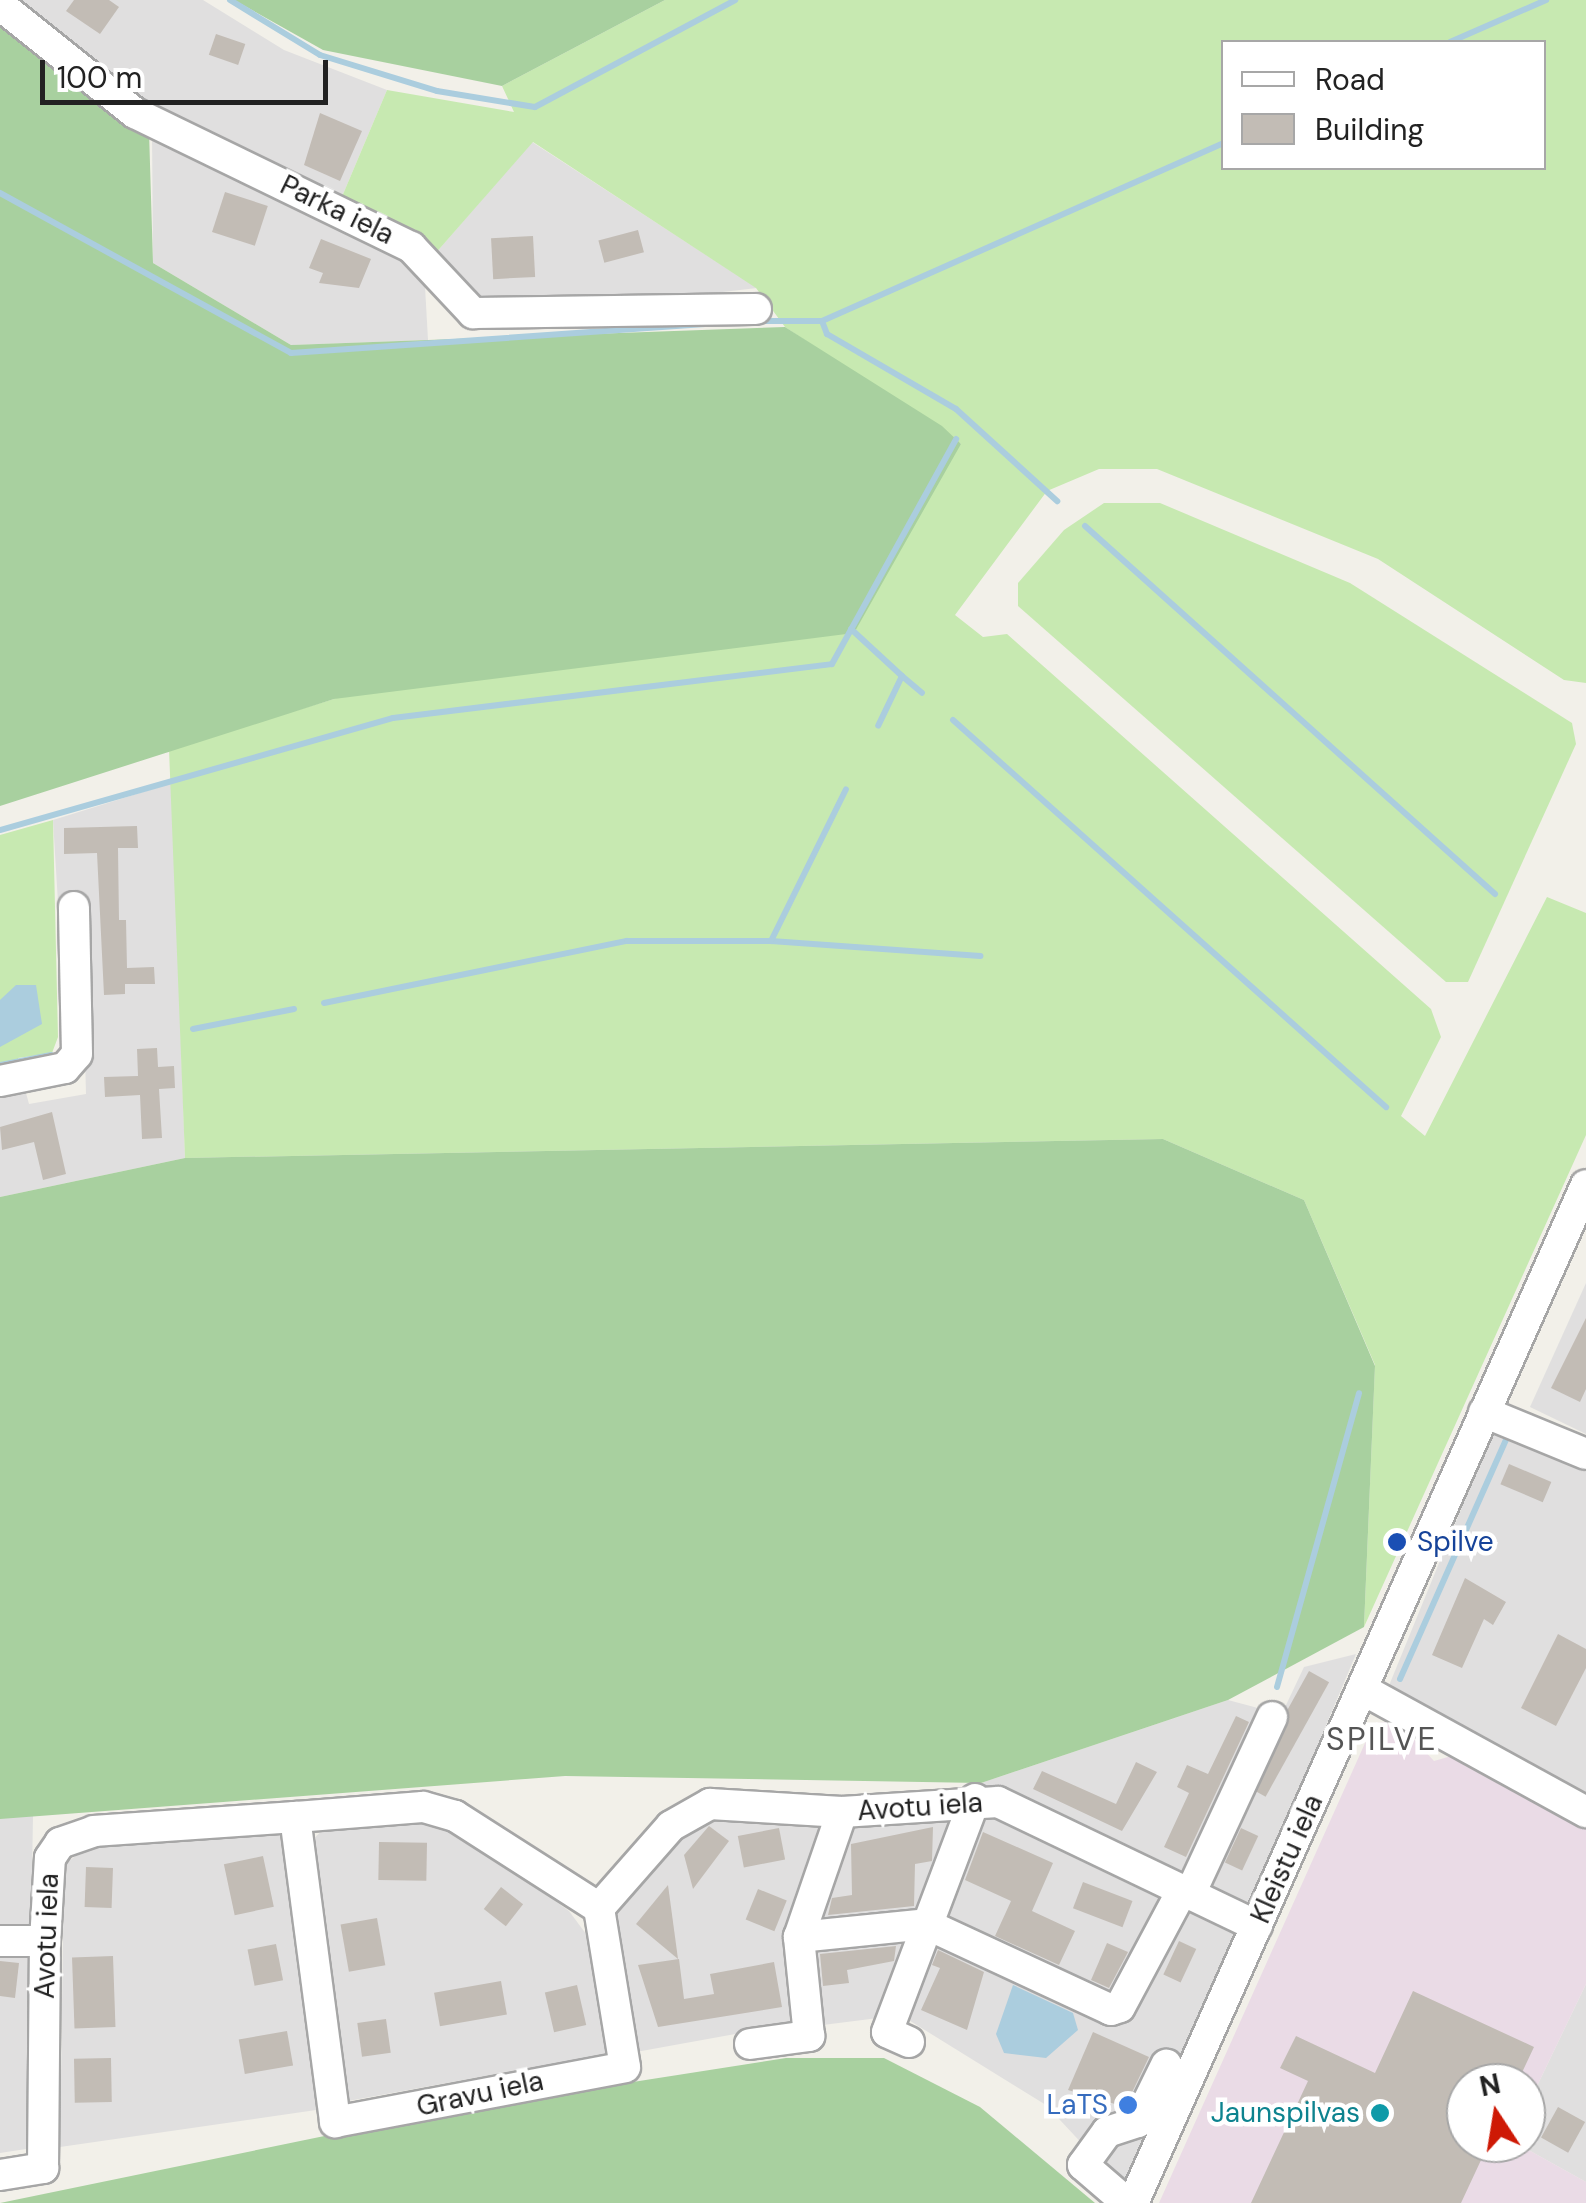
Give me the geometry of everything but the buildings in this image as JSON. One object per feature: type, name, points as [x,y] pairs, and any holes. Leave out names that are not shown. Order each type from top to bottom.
[{"type":"street","name":"Parka iela","points":[[0,5],[135,113],[412,247],[473,313],[756,309]]},
{"type":"street","points":[[0,1081],[64,1068],[77,1054],[74,906]]},
{"type":"street","name":"Kleistu iela","points":[[1123,2201],[1257,1926],[1586,1185]]},
{"type":"street","points":[[1484,1412],[1586,1454]]},
{"type":"street","points":[[1362,1689],[1434,1744],[1586,1812]]},
{"type":"street","points":[[799,1937],[926,1924],[1112,2010],[1120,2007],[1186,1893],[1272,1717]]},
{"type":"street","points":[[898,2037],[926,1924],[976,1799]]},
{"type":"street","name":"Avotu iela","points":[[0,2176],[43,2168],[45,1942],[50,1858],[76,1835],[423,1807],[455,1816],[599,1908],[690,1812],[736,1800],[842,1812],[976,1799],[998,1802],[1257,1926]]},
{"type":"street","points":[[750,2044],[809,2036],[799,1937],[842,1812]]},
{"type":"street","name":"Gravu iela","points":[[294,1817],[335,2122],[625,2066],[599,1908]]},
{"type":"street","points":[[0,1941],[45,1942]]},
{"type":"street","points":[[1123,2201],[1083,2165],[1106,2132],[1138,2122],[1166,2065]]},
{"type":"shaded area","points":[[8,0],[203,0],[284,50],[387,90],[341,199],[118,86]]},
{"type":"shaded area","points":[[152,132],[424,269],[428,340],[291,345],[153,263]]},
{"type":"shaded area","points":[[532,142],[757,288],[593,307],[478,302],[434,255]]},
{"type":"shaded area","points":[[172,783],[185,1158],[0,1197],[0,1098],[26,1093],[29,1104],[86,1094],[81,903],[58,903],[53,820]]},
{"type":"shaded area","points":[[1586,1283],[1586,1434],[1530,1407]]},
{"type":"shaded area","points":[[1495,1426],[1586,1466],[1586,1800],[1388,1688]]},
{"type":"shaded area","points":[[1356,1654],[1252,1902],[1239,1908],[1199,1889],[1304,1667]]},
{"type":"shaded area","points":[[1228,1700],[1269,1711],[1186,1883],[981,1783]]},
{"type":"shaded area","points":[[1397,1721],[1434,1761],[1455,1755],[1586,1826],[1586,1984],[1546,2067],[1546,2063],[1446,2063],[1446,2163],[1546,2163],[1546,2160],[1586,2182],[1586,2203],[1159,2203],[1374,1723]]},
{"type":"shaded area","points":[[993,1813],[1164,1892],[1117,2000],[945,1922],[941,1912],[980,1815]]},
{"type":"shaded area","points":[[0,1815],[33,1816],[31,1931],[0,1930]]},
{"type":"shaded area","points":[[703,1816],[822,1819],[827,1827],[796,2023],[636,2052],[615,1905],[681,1830]]},
{"type":"shaded area","points":[[961,1817],[921,1917],[817,1927],[851,1822]]},
{"type":"shaded area","points":[[420,1822],[462,1833],[569,1911],[592,1942],[611,2053],[348,2101],[311,1841],[325,1828]]},
{"type":"shaded area","points":[[280,1831],[289,1839],[323,2109],[60,2147],[64,1865],[88,1846]]},
{"type":"shaded area","points":[[1188,1902],[1237,1925],[1239,1938],[1131,2180],[1116,2180],[1046,2105],[907,2019],[938,1938],[1119,2020]]},
{"type":"shaded area","points":[[916,1931],[886,2017],[815,2026],[806,1943]]},
{"type":"shaded area","points":[[0,1947],[31,1948],[26,2149],[0,2153]]},
{"type":"shaded area","points":[[1586,1984],[1586,2182],[1546,2160],[1546,2067]]},
{"type":"green space","points":[[234,0],[665,0],[502,86],[323,50]]},
{"type":"green space","points":[[665,0],[1586,0],[1586,683],[1564,680],[1378,559],[1157,469],[1099,469],[1047,491],[955,615],[983,637],[1007,634],[1431,1009],[1441,1037],[1401,1116],[1425,1136],[1547,897],[1586,913],[1586,1135],[1364,1627],[1375,1365],[1304,1200],[1163,1139],[185,1158],[169,749],[334,699],[961,444],[785,327],[756,288],[533,142],[434,255],[341,199],[387,90],[514,112],[502,86]]},
{"type":"green space","points":[[0,23],[149,131],[153,263],[291,345],[785,327],[942,426],[961,444],[854,633],[334,699],[0,806]]},
{"type":"green space","points":[[1104,503],[1160,503],[1350,583],[1572,723],[1576,744],[1468,982],[1446,982],[1018,606],[1018,583],[1064,530]]},
{"type":"green space","points":[[53,820],[58,1037],[52,1053],[18,1058],[26,1093],[0,1098],[0,835]]},
{"type":"green space","points":[[1163,1139],[1304,1200],[1375,1366],[1364,1627],[1228,1700],[981,1783],[565,1776],[0,1819],[0,1197],[185,1158]]},
{"type":"green space","points":[[786,2058],[884,2058],[980,2107],[1095,2203],[0,2203],[441,2112]]},
{"type":"water","points":[[16,985],[36,985],[42,1024],[0,1047],[0,1000]]},
{"type":"water","points":[[1013,1985],[1073,2013],[1078,2030],[1046,2058],[1004,2053],[996,2034]]},
{"type":"waterway","points":[[230,0],[320,55],[437,91],[535,107],[735,0]]},
{"type":"waterway","points":[[1455,40],[1546,0]]},
{"type":"waterway","points":[[757,321],[822,321],[1221,144]]},
{"type":"waterway","points":[[0,193],[291,353],[705,324]]},
{"type":"waterway","points":[[822,321],[827,334],[956,409],[1057,501]]},
{"type":"waterway","points":[[0,830],[393,718],[832,664],[956,439]]},
{"type":"waterway","points":[[1085,526],[1495,894]]},
{"type":"waterway","points":[[851,629],[902,676],[878,726]]},
{"type":"waterway","points":[[902,676],[922,693]]},
{"type":"waterway","points":[[953,720],[1386,1107]]},
{"type":"waterway","points":[[324,1003],[627,941],[771,941],[846,789]]},
{"type":"waterway","points":[[771,941],[980,956]]},
{"type":"waterway","points":[[193,1029],[294,1009]]},
{"type":"waterway","points":[[0,1065],[51,1055]]},
{"type":"waterway","points":[[1277,1687],[1359,1393]]},
{"type":"waterway","points":[[1400,1679],[1509,1433]]},
{"type":"place","name":"Spilve","points":[[1397,1542]]},
{"type":"place","name":"LaTS","points":[[1128,2105]]},
{"type":"place","name":"Jaunspilvas","points":[[1380,2113]]},
{"type":"district","name":"SPILVE","points":[[1382,1739]]}]
